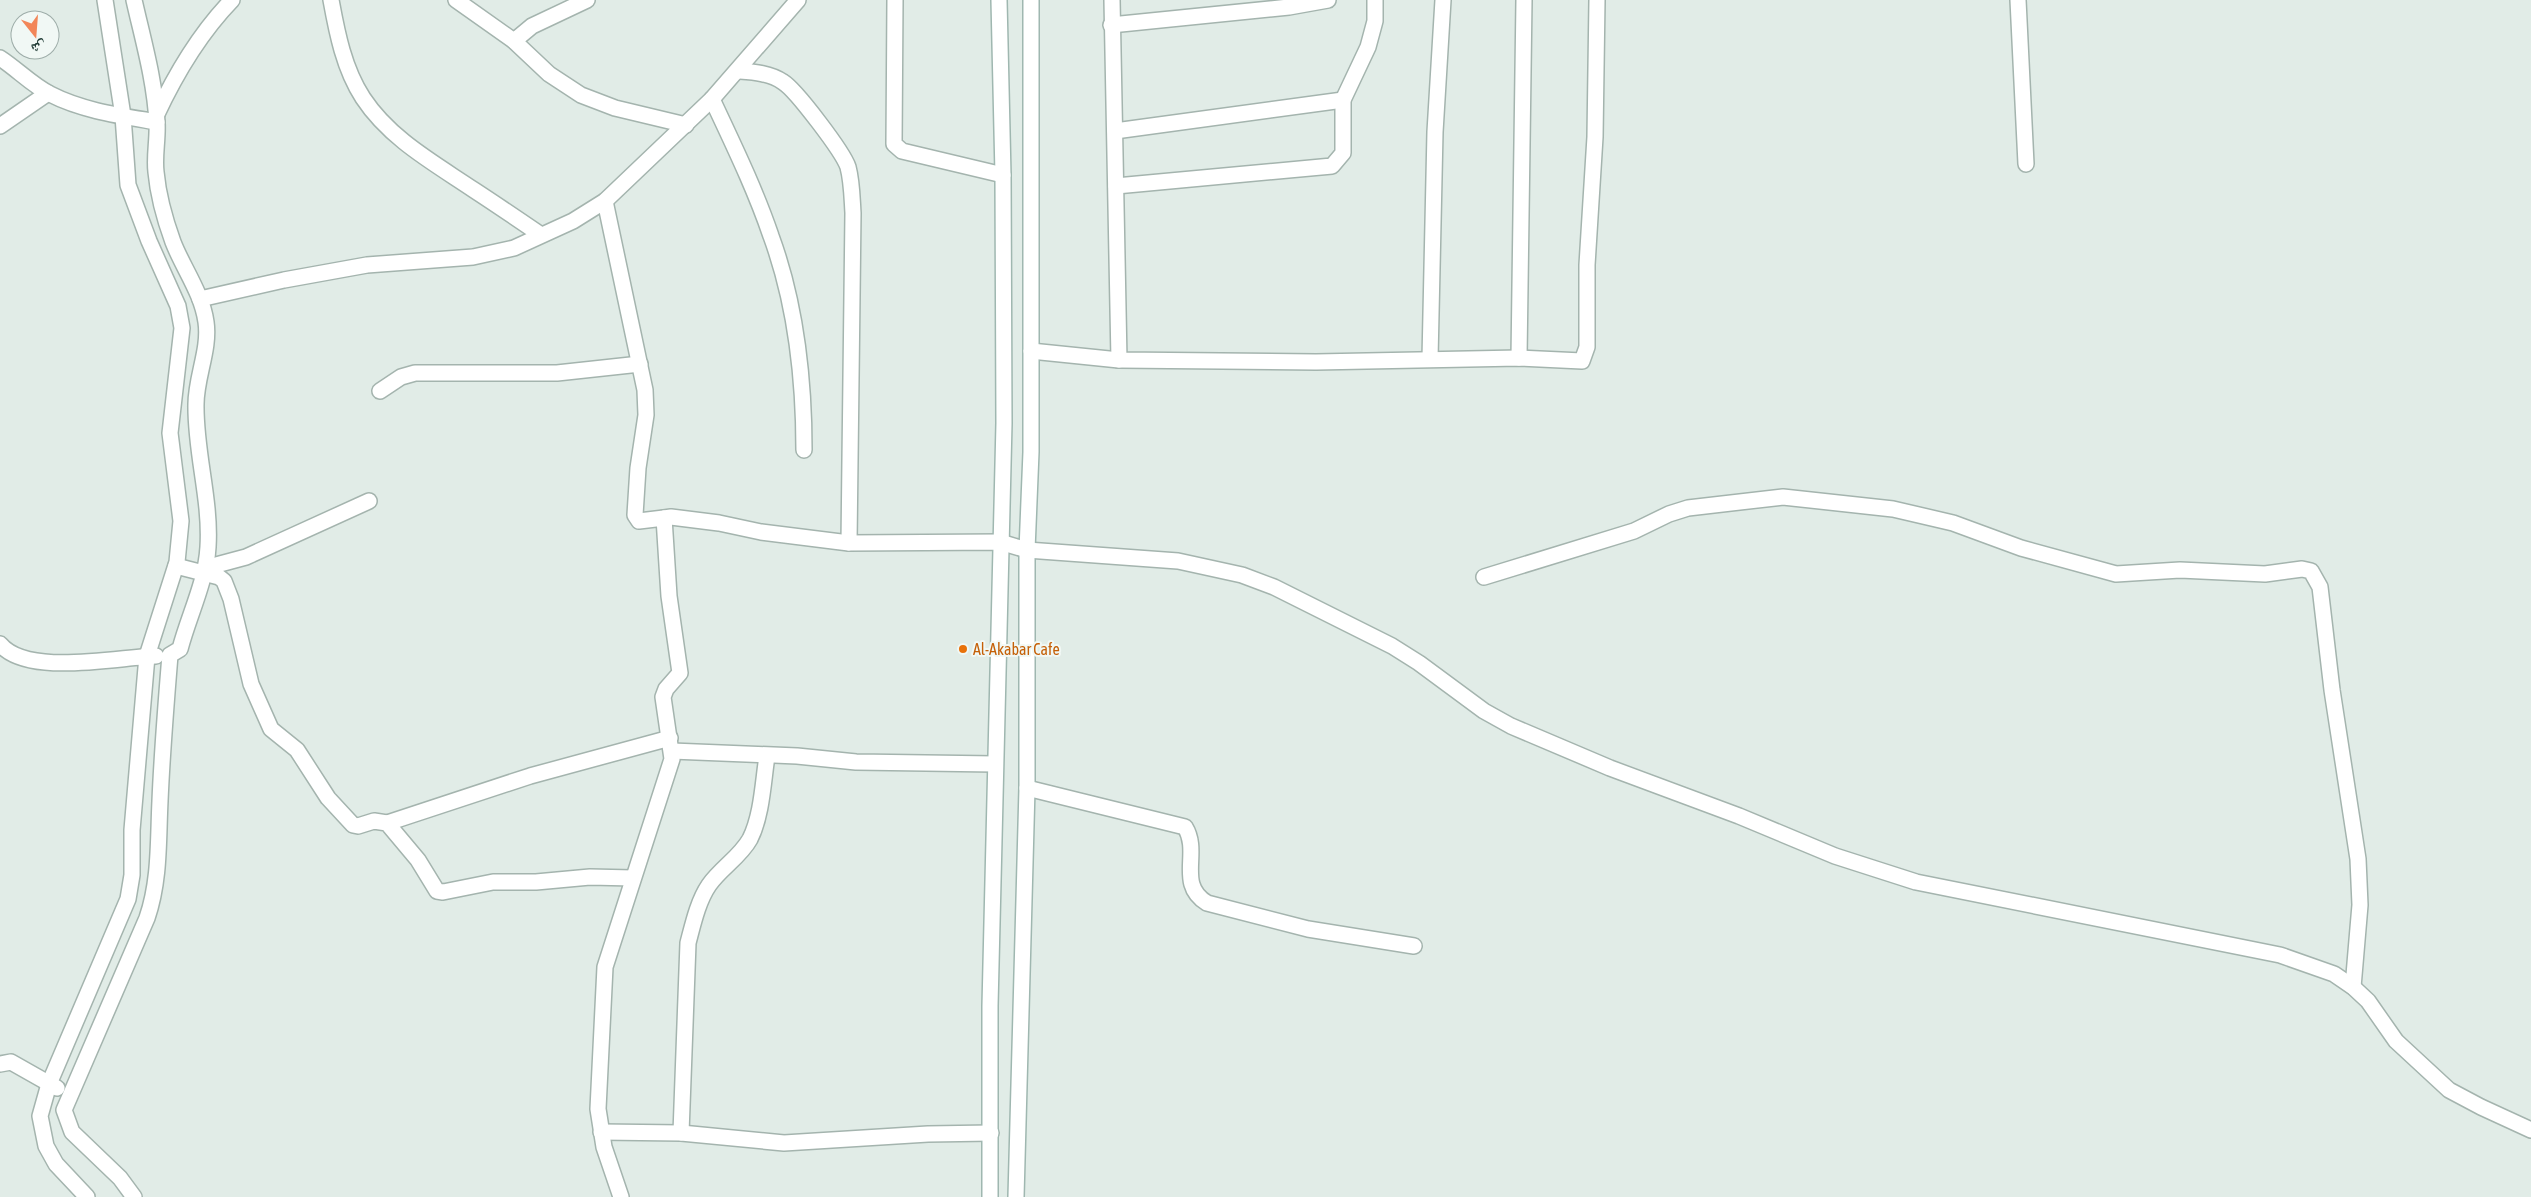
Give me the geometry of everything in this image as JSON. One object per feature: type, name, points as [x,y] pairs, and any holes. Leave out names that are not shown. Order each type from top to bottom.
[{"type":"street","points":[[87,1197],[56,1164],[46,1146],[40,1116],[49,1084],[128,899],[132,875],[132,830],[147,656],[176,566],[181,521],[170,432],[182,328],[178,306],[149,241],[128,185],[123,116],[105,0]]},
{"type":"street","points":[[0,644],[14,656],[47,662],[105,662],[147,656],[170,656],[180,649],[205,571],[208,547],[208,512],[196,435],[196,401],[206,322],[200,299],[173,242],[163,206],[156,171],[157,119],[150,70],[134,0]]},
{"type":"street","points":[[157,119],[171,84],[194,44],[232,0]]},
{"type":"street","points":[[331,0],[338,37],[347,63],[362,97],[386,126],[413,149],[541,235]]},
{"type":"street","points":[[456,0],[514,41],[549,74],[581,95],[615,108],[686,124]]},
{"type":"street","points":[[514,41],[532,26],[587,0]]},
{"type":"street","points":[[200,299],[284,280],[368,265],[473,257],[514,248],[573,221],[605,201],[712,99],[798,0]]},
{"type":"street","points":[[895,0],[894,144],[902,150],[1003,175]]},
{"type":"street","points":[[990,1197],[990,1006],[1004,423],[1003,175],[999,0]]},
{"type":"street","points":[[1016,1197],[1027,788],[1027,550],[1031,452],[1031,0]]},
{"type":"street","points":[[1112,0],[1119,360]]},
{"type":"street","points":[[1111,25],[1328,0]]},
{"type":"street","points":[[1116,186],[1332,166],[1343,153],[1343,100],[1368,47],[1375,21],[1375,0]]},
{"type":"street","points":[[1430,359],[1435,132],[1443,0]]},
{"type":"street","points":[[1519,358],[1524,0]]},
{"type":"street","points":[[1031,351],[1119,360],[1316,362],[1519,358],[1569,362],[1582,361],[1586,356],[1597,0]]},
{"type":"street","points":[[2018,0],[2026,164]]},
{"type":"street","points":[[0,58],[48,93],[75,104],[123,116],[157,119]]},
{"type":"street","points":[[738,71],[762,74],[782,81],[796,93],[844,158],[849,173],[852,213],[849,543]]},
{"type":"street","points":[[0,126],[48,93]]},
{"type":"street","points":[[712,99],[772,236],[786,287],[796,330],[804,414],[804,450]]},
{"type":"street","points":[[1115,131],[1343,100]]},
{"type":"street","points":[[605,201],[645,390],[646,415],[638,468],[635,515],[639,521],[664,518],[719,523],[761,532],[849,543],[1000,542],[1027,550],[1178,561],[1242,575],[1274,587],[1392,646],[1419,663],[1484,711],[1511,726],[1610,768],[1739,816],[1835,856],[1916,882],[2280,955],[2334,974],[2353,987],[2368,1001],[2396,1041],[2449,1090],[2531,1130]]},
{"type":"street","points":[[380,391],[401,377],[415,373],[557,373],[640,364]]},
{"type":"street","points":[[1484,577],[1634,531],[1669,514],[1688,508],[1783,497],[1836,501],[1902,511],[1953,523],[2021,548],[2116,574],[2172,570],[2238,574],[2311,571],[2320,587],[2332,690],[2358,859],[2360,905],[2353,987]]},
{"type":"street","points":[[205,571],[246,556],[369,501]]},
{"type":"street","points":[[621,1197],[601,1132],[599,1079],[605,967],[670,768],[671,745],[663,698],[666,690],[680,673],[669,596],[664,518]]},
{"type":"street","points":[[176,566],[205,571],[224,581],[231,599],[251,684],[271,729],[298,750],[328,798],[353,825],[358,826],[374,821],[387,824],[530,776],[671,745],[767,756],[797,756],[856,762],[995,764]]},
{"type":"street","points":[[134,1197],[120,1178],[72,1132],[64,1110],[147,918],[155,894],[158,867],[163,734],[170,656]]},
{"type":"street","points":[[681,1133],[688,943],[696,914],[708,886],[742,852],[750,838],[756,822],[767,756]]},
{"type":"street","points":[[1027,788],[1185,827],[1191,841],[1190,881],[1197,896],[1207,903],[1308,929],[1414,946]]},
{"type":"street","points":[[387,824],[418,860],[438,891],[443,892],[493,882],[536,882],[590,877],[633,878]]},
{"type":"street","points":[[0,1064],[11,1062],[69,1095]]},
{"type":"street","points":[[601,1132],[681,1133],[784,1143],[812,1143],[928,1134],[991,1133]]},
{"type":"place","name":"Al-Akabar Cafe","points":[[963,649]]}]
